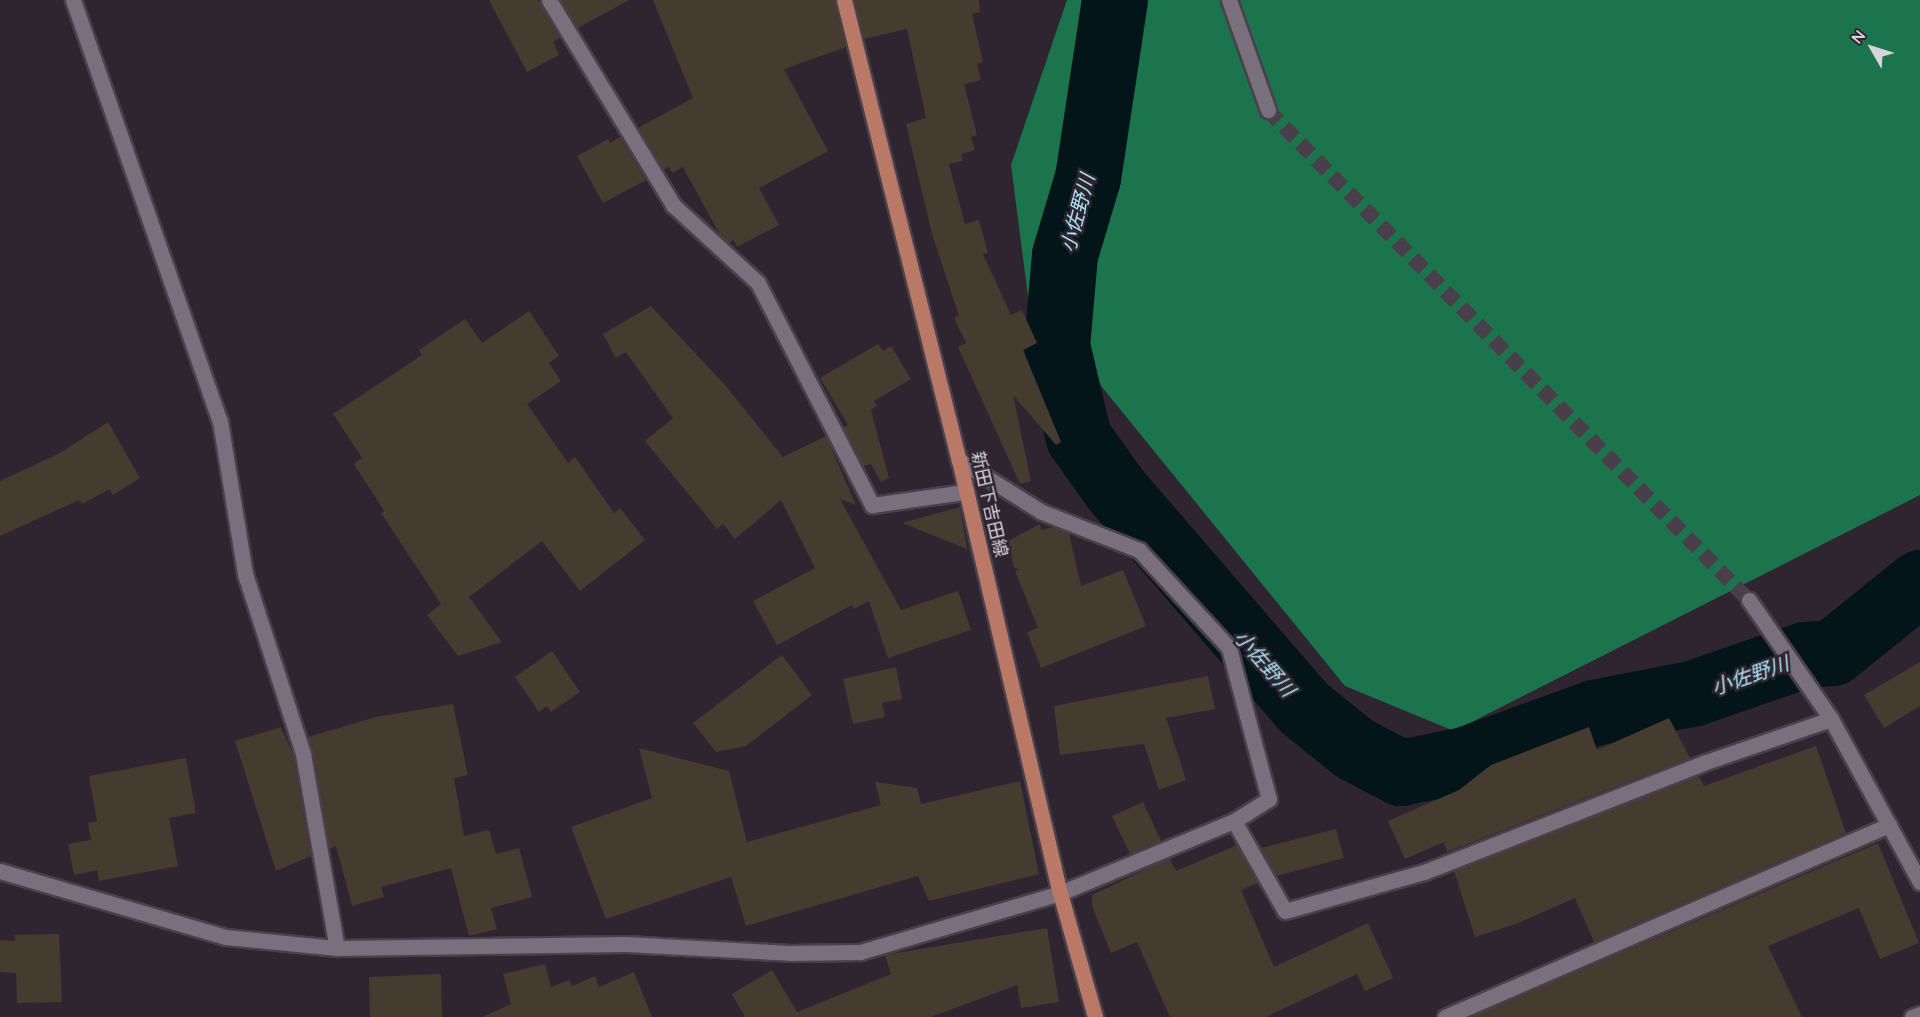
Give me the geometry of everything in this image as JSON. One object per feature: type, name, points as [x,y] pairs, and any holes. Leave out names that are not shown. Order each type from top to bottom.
[{"type":"main road","name":"新田下吉田線","points":[[844,0],[959,460],[1060,893],[1095,1017]]},
{"type":"street","points":[[73,0],[220,421],[245,574],[303,754],[337,948]]},
{"type":"street","points":[[549,0],[673,205],[759,283],[872,505],[965,492]]},
{"type":"street","points":[[1229,0],[1268,110]]},
{"type":"street","points":[[0,871],[226,937],[337,948],[626,944],[790,953],[860,952],[1060,893],[1234,821],[1269,799],[1229,648],[1139,550],[1042,512],[959,460]]},
{"type":"street","points":[[1749,600],[1775,633],[1831,719],[1919,877]]},
{"type":"street","points":[[1234,821],[1285,911],[1424,872],[1703,763],[1831,719]]},
{"type":"street","points":[[1445,1017],[1889,825]]},
{"type":"street","points":[[1912,1017],[1920,1014]]},
{"type":"green space","points":[[1067,0],[1920,0],[1920,495],[1454,731],[1345,686],[1028,296],[1011,165]]},
{"type":"building","points":[[489,0],[539,0],[560,38],[553,42],[559,55],[527,72]]},
{"type":"building","points":[[560,0],[629,0],[578,28]]},
{"type":"building","points":[[653,0],[835,0],[846,47],[784,69],[828,151],[759,188],[779,225],[737,247],[734,240],[729,243],[720,235],[683,167],[672,173],[669,167],[663,170],[638,128],[693,98]]},
{"type":"building","points":[[854,0],[979,0],[980,12],[972,14],[983,62],[977,64],[981,80],[964,84],[977,135],[971,137],[975,150],[961,154],[963,161],[949,164],[965,224],[979,220],[988,253],[983,254],[1011,315],[1022,310],[1037,343],[1023,350],[1061,442],[1056,445],[1013,395],[1031,481],[1020,484],[958,347],[966,343],[954,318],[959,316],[932,234],[906,124],[926,118],[907,29],[864,39]]},
{"type":"building","points":[[620,137],[646,180],[603,203],[577,156],[608,139],[610,143]]},
{"type":"building","points":[[651,306],[725,385],[783,457],[826,436],[856,505],[840,499],[901,610],[958,591],[971,630],[888,658],[869,601],[854,609],[852,605],[777,645],[753,601],[815,568],[781,500],[735,539],[723,524],[717,529],[645,441],[673,418],[626,352],[616,358],[603,334]]},
{"type":"building","points":[[529,311],[559,356],[549,363],[561,381],[527,404],[568,463],[575,457],[614,513],[620,508],[645,540],[580,591],[542,541],[469,597],[502,642],[458,656],[427,615],[441,604],[381,513],[384,511],[354,464],[362,458],[333,414],[422,355],[419,350],[465,319],[482,343]]},
{"type":"building","points":[[878,344],[883,351],[891,346],[911,379],[874,401],[877,406],[871,410],[889,478],[881,482],[871,464],[863,466],[843,428],[848,425],[820,378]]},
{"type":"building","points":[[108,422],[140,478],[113,495],[110,489],[82,504],[79,500],[0,536],[0,481],[60,453]]},
{"type":"building","points":[[960,507],[967,549],[902,523]]},
{"type":"building","points":[[1040,524],[1041,530],[1054,527],[1069,533],[1081,586],[1123,570],[1146,626],[1041,668],[1027,632],[1038,628],[1015,571],[1020,570],[1014,567],[1008,541]]},
{"type":"building","points":[[552,651],[580,692],[551,712],[547,706],[539,712],[515,677]]},
{"type":"building","points":[[782,655],[812,695],[746,746],[716,752],[693,723]]},
{"type":"building","points":[[1920,662],[1920,706],[1884,728],[1864,695]]},
{"type":"building","points":[[896,667],[902,699],[882,703],[885,717],[853,724],[843,679]]},
{"type":"building","points":[[1208,676],[1215,709],[1166,718],[1186,780],[1159,790],[1144,744],[1060,755],[1054,706]]},
{"type":"building","points":[[453,704],[468,775],[454,778],[464,836],[489,830],[496,854],[519,848],[532,897],[491,908],[497,929],[469,936],[451,868],[381,887],[384,897],[352,906],[336,846],[329,849],[308,737],[376,717]]},
{"type":"building","points":[[1669,718],[1690,758],[1447,852],[1444,842],[1405,859],[1388,821],[1459,790],[1491,765],[1589,727],[1597,750]]},
{"type":"building","points":[[281,727],[294,756],[311,856],[276,871],[235,741]]},
{"type":"building","points":[[1816,746],[1846,833],[1594,942],[1575,898],[1516,924],[1475,937],[1454,871],[1698,775],[1704,786]]},
{"type":"building","points":[[639,748],[729,771],[747,842],[881,805],[875,782],[917,788],[921,804],[1020,781],[1039,874],[929,901],[918,876],[746,926],[731,877],[606,919],[571,827],[652,798]]},
{"type":"building","points":[[186,758],[196,813],[169,818],[178,866],[99,881],[97,870],[74,875],[68,844],[91,840],[88,823],[97,821],[89,776]]},
{"type":"building","points":[[1143,802],[1161,841],[1130,854],[1112,816]]},
{"type":"building","points":[[1336,829],[1344,858],[1276,876],[1261,848]]},
{"type":"building","points":[[1878,843],[1919,943],[1880,959],[1859,908],[1768,946],[1802,1017],[1471,1017]]},
{"type":"building","points":[[1237,845],[1258,883],[1241,890],[1274,967],[1368,923],[1393,978],[1365,991],[1357,974],[1266,1017],[1170,1017],[1137,942],[1111,953],[1092,906],[1092,895],[1169,858],[1176,871]]},
{"type":"building","points":[[1047,928],[1059,1002],[1021,1008],[1017,985],[931,1017],[745,1017],[732,994],[772,970],[797,1012],[891,974],[885,955]]},
{"type":"building","points":[[59,934],[62,1002],[17,1003],[16,973],[0,972],[0,940],[15,941],[15,935]]},
{"type":"building","points":[[545,964],[551,987],[569,980],[572,986],[595,976],[599,987],[634,972],[652,1017],[482,1017],[511,1004],[503,974]]},
{"type":"building","points":[[441,974],[442,1017],[370,1017],[369,977]]},
{"type":"waterway","name":"小佐野川","points":[[1115,0],[1088,178],[1065,255],[1057,346],[1079,438],[1116,490],[1304,708],[1355,749],[1401,773],[1465,760],[1594,713],[1692,694],[1805,655],[1833,653],[1920,583]]},
{"type":"tunnel","points":[[1268,110],[1749,600]]}]
